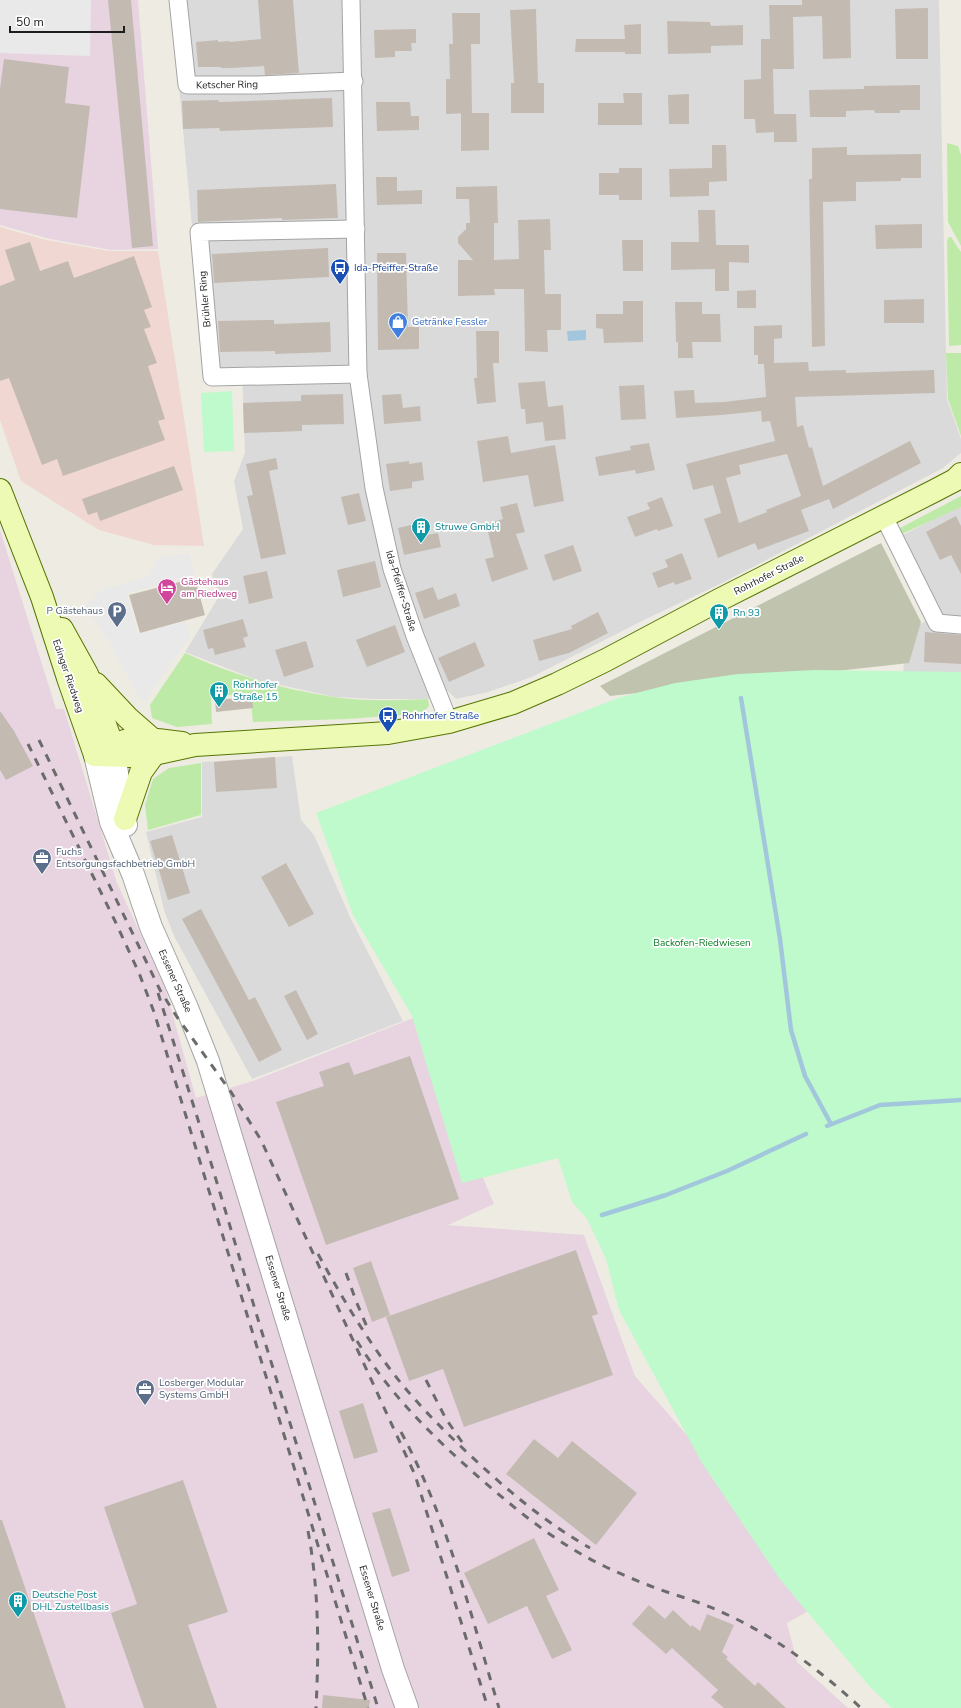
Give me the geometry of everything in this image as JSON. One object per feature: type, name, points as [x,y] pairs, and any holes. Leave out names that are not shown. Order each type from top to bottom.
[{"type":"main road","name":"Rohrhofer Straße","points":[[107,752],[153,747],[388,733],[449,722],[513,703],[557,684],[884,517],[941,487],[961,474]]},
{"type":"main road","name":"Edinger Riedweg","points":[[0,490],[42,597],[68,678],[107,752]]},
{"type":"main road","name":"Edinger Riedweg","points":[[42,597],[62,628],[87,674],[107,752]]},
{"type":"main road","points":[[87,674],[153,747],[141,772],[125,819]]},
{"type":"street","name":"Ketscher Ring","points":[[178,0],[187,85],[258,85],[354,81]]},
{"type":"street","name":"Ida-Pfeiffer-Straße","points":[[351,0],[354,81],[358,374],[374,488],[392,569],[414,636],[449,722]]},
{"type":"street","name":"Brühler Ring","points":[[356,229],[200,232],[212,377],[358,374]]},
{"type":"street","points":[[884,517],[937,623],[961,625]]},
{"type":"street","name":"Essener Straße","points":[[107,752],[125,819],[133,874]]},
{"type":"street","name":"Essener Straße","points":[[107,752],[111,822],[133,874],[151,927],[187,1008],[208,1061],[406,1708]]},
{"type":"shaded area","points":[[0,0],[138,0],[158,249],[111,250],[50,239],[0,225]]},
{"type":"shaded area","points":[[0,0],[91,0],[90,56],[0,53]]},
{"type":"shaded area","points":[[171,0],[939,0],[947,399],[961,439],[961,453],[943,468],[722,583],[646,619],[532,677],[488,692],[456,699],[448,691],[427,699],[335,697],[257,680],[185,652],[218,598],[212,574],[243,529],[234,481],[245,453],[242,370],[222,369],[219,366],[204,225],[192,227]]},
{"type":"shaded area","points":[[0,227],[46,240],[109,251],[158,251],[204,546],[154,545],[99,530],[21,481],[0,420]]},
{"type":"shaded area","points":[[961,507],[961,680],[903,675],[906,632],[942,612],[903,535]]},
{"type":"shaded area","points":[[0,530],[56,709],[64,709],[117,883],[165,987],[196,1098],[253,1081],[416,1017],[494,1204],[448,1225],[584,1235],[635,1376],[762,1521],[812,1609],[787,1623],[797,1662],[848,1708],[0,1708]]},
{"type":"shaded area","points":[[881,543],[921,622],[909,663],[610,696],[600,686]]},
{"type":"shaded area","name":"P Gästehaus","points":[[189,553],[195,574],[126,594],[138,634],[186,621],[190,637],[144,702],[138,696],[107,638],[84,607],[103,589],[147,577],[160,557]]},
{"type":"shaded area","points":[[292,756],[301,820],[314,835],[351,919],[403,1021],[252,1079],[174,936],[164,910],[146,832],[202,817],[202,762]]},
{"type":"green space","points":[[947,143],[958,146],[961,155],[961,246],[948,222]]},
{"type":"green space","points":[[949,237],[951,237],[961,252],[961,345],[949,346],[947,241]]},
{"type":"green space","points":[[946,353],[961,353],[961,436],[948,399]]},
{"type":"green space","points":[[232,391],[234,451],[204,452],[201,393]]},
{"type":"green space","points":[[961,496],[961,507],[902,534],[900,528]]},
{"type":"green space","points":[[185,653],[221,668],[295,690],[357,700],[428,699],[429,706],[424,711],[402,715],[347,719],[253,722],[250,694],[211,696],[212,724],[177,727],[152,718],[150,705]]},
{"type":"green space","name":"Backofen-Riedwiesen","points":[[814,670],[961,672],[961,1708],[892,1708],[870,1687],[779,1578],[702,1463],[619,1310],[606,1259],[587,1219],[572,1202],[558,1158],[462,1183],[412,1016],[353,915],[316,813],[621,697],[675,683],[738,674]]},
{"type":"green space","points":[[201,763],[201,815],[148,830],[145,805],[153,779],[169,768]]},
{"type":"water","points":[[586,330],[586,340],[568,341],[567,331]]},
{"type":"building","points":[[108,0],[131,0],[153,246],[132,248]]},
{"type":"building","points":[[258,0],[293,0],[299,73],[265,75],[264,66],[232,68],[198,67],[196,42],[218,40],[218,42],[230,42],[261,39]]},
{"type":"building","points":[[802,0],[850,0],[851,58],[823,59],[822,16],[793,17],[794,69],[773,69],[774,114],[796,114],[797,142],[774,142],[774,132],[756,133],[755,119],[744,119],[744,80],[761,79],[761,39],[770,39],[769,5],[802,5]]},
{"type":"building","points":[[928,8],[928,59],[896,59],[895,9]]},
{"type":"building","points":[[536,9],[538,83],[544,83],[544,113],[511,113],[511,83],[514,83],[510,10]]},
{"type":"building","points":[[452,13],[480,13],[480,44],[471,44],[472,113],[446,114],[446,79],[450,79],[449,44],[453,44]]},
{"type":"building","points":[[667,21],[710,22],[711,26],[743,25],[743,45],[711,46],[711,53],[668,54]]},
{"type":"building","points":[[641,24],[641,54],[625,54],[625,52],[575,52],[576,39],[625,39],[624,25]]},
{"type":"building","points":[[416,29],[416,43],[411,43],[412,51],[395,51],[395,57],[375,58],[374,30]]},
{"type":"building","points":[[4,59],[69,67],[65,103],[90,106],[77,218],[0,209],[0,89]]},
{"type":"building","points":[[920,85],[920,110],[900,110],[900,113],[875,113],[874,110],[846,111],[846,117],[810,117],[809,90],[864,89],[864,86]]},
{"type":"building","points":[[623,93],[642,93],[642,125],[598,125],[598,103],[624,103]]},
{"type":"building","points":[[689,94],[689,124],[669,124],[668,95]]},
{"type":"building","points":[[332,98],[333,127],[220,131],[219,128],[183,129],[182,101],[218,100],[219,102]]},
{"type":"building","points":[[376,102],[410,102],[411,116],[419,116],[419,130],[377,131]]},
{"type":"building","points":[[461,113],[489,113],[489,150],[461,151]]},
{"type":"building","points":[[712,145],[726,145],[727,181],[709,182],[709,196],[670,197],[669,169],[712,168]]},
{"type":"building","points":[[847,147],[847,155],[921,154],[921,178],[901,178],[901,181],[856,182],[856,201],[823,202],[825,346],[812,347],[809,179],[812,179],[812,148]]},
{"type":"building","points":[[619,168],[642,168],[642,200],[619,200],[619,195],[599,195],[599,173],[619,173]]},
{"type":"building","points":[[376,177],[397,177],[397,191],[422,190],[422,204],[377,205]]},
{"type":"building","points":[[336,184],[338,218],[282,220],[282,218],[198,222],[197,190]]},
{"type":"building","points":[[497,186],[498,223],[494,223],[494,260],[519,259],[518,220],[550,219],[551,250],[544,250],[545,294],[561,294],[561,330],[547,330],[548,352],[525,351],[524,289],[494,289],[495,295],[458,296],[458,260],[473,260],[458,243],[458,237],[466,229],[466,223],[470,223],[469,199],[456,199],[456,187]]},
{"type":"building","points":[[698,210],[715,210],[716,245],[749,245],[749,263],[729,262],[729,291],[715,291],[715,269],[671,270],[671,242],[699,242]]},
{"type":"building","points":[[922,224],[922,248],[876,249],[875,225]]},
{"type":"building","points":[[622,240],[643,240],[643,271],[623,271]]},
{"type":"building","points":[[30,242],[40,271],[68,261],[74,278],[134,256],[152,307],[144,310],[151,327],[144,329],[157,363],[148,366],[165,419],[158,421],[165,440],[63,476],[57,459],[42,465],[9,378],[0,381],[0,286],[15,280],[5,250]]},
{"type":"building","points":[[328,248],[329,277],[214,283],[212,254]]},
{"type":"building","points":[[377,253],[406,253],[408,327],[419,327],[419,349],[378,350]]},
{"type":"building","points":[[756,290],[756,308],[737,308],[737,291]]},
{"type":"building","points":[[924,299],[924,323],[884,323],[884,300]]},
{"type":"building","points":[[623,301],[643,301],[643,342],[604,343],[603,329],[596,328],[596,314],[623,314]]},
{"type":"building","points":[[675,302],[702,302],[702,314],[720,314],[721,342],[692,342],[693,358],[678,358]]},
{"type":"building","points":[[274,320],[274,324],[330,322],[331,352],[275,354],[275,351],[220,352],[218,321]]},
{"type":"building","points":[[782,325],[782,338],[774,339],[774,363],[808,362],[809,371],[846,370],[846,373],[934,370],[935,393],[795,397],[797,427],[803,425],[809,448],[812,447],[823,486],[910,441],[921,463],[833,509],[829,499],[801,510],[809,531],[758,550],[755,543],[718,558],[704,519],[721,513],[713,485],[693,490],[686,464],[775,441],[770,421],[762,422],[761,411],[676,418],[674,391],[694,390],[695,403],[724,402],[766,397],[764,364],[758,364],[758,355],[754,355],[754,326]],"holes":[[[787,454],[801,496],[739,523],[726,478],[741,474],[739,465]]]},
{"type":"building","points":[[476,331],[499,331],[499,363],[493,363],[496,402],[477,404],[474,378],[477,378]]},
{"type":"building","points":[[545,381],[548,407],[563,405],[566,439],[545,441],[543,422],[526,424],[525,409],[521,409],[518,383]]},
{"type":"building","points":[[644,385],[646,419],[621,420],[619,386]]},
{"type":"building","points":[[343,394],[344,424],[302,425],[302,431],[244,433],[243,403],[301,401],[301,395]]},
{"type":"building","points":[[401,394],[403,408],[420,406],[421,421],[384,424],[382,395]]},
{"type":"building","points":[[508,436],[511,453],[555,445],[564,501],[534,507],[528,475],[483,482],[477,441]]},
{"type":"building","points":[[649,443],[655,470],[636,474],[635,470],[599,476],[595,457],[631,450],[630,446]]},
{"type":"building","points":[[276,458],[278,469],[269,471],[286,554],[261,559],[247,496],[253,495],[246,464]]},
{"type":"building","points":[[409,461],[409,464],[422,462],[424,480],[412,482],[412,488],[390,491],[386,464]]},
{"type":"building","points":[[174,466],[183,490],[100,521],[97,512],[88,515],[82,499]]},
{"type":"building","points":[[359,493],[366,521],[348,525],[341,497]]},
{"type":"building","points":[[662,497],[673,526],[658,531],[657,529],[635,537],[627,517],[650,509],[647,503]]},
{"type":"building","points":[[517,503],[525,532],[516,534],[528,569],[492,582],[485,559],[494,557],[486,524],[503,519],[500,507]]},
{"type":"building","points":[[956,516],[961,526],[961,574],[951,555],[940,560],[926,532]]},
{"type":"building","name":"Struwe GmbH","points":[[424,522],[427,535],[438,533],[441,547],[404,555],[398,528]]},
{"type":"building","points":[[573,545],[582,571],[553,581],[544,555]]},
{"type":"building","points":[[682,553],[692,579],[675,585],[674,582],[658,588],[652,573],[668,567],[665,560]]},
{"type":"building","points":[[375,561],[381,587],[343,597],[337,570]]},
{"type":"building","points":[[267,571],[273,598],[249,604],[243,576]]},
{"type":"building","name":"Gästehaus am Riedweg","points":[[195,578],[205,615],[140,633],[129,595]]},
{"type":"building","points":[[433,587],[438,600],[456,593],[460,606],[424,619],[415,593]]},
{"type":"building","points":[[598,612],[608,633],[569,653],[539,661],[533,640],[572,629],[571,626]]},
{"type":"building","points":[[243,619],[248,636],[243,638],[246,647],[215,655],[213,648],[208,649],[203,630]]},
{"type":"building","points":[[395,625],[405,652],[367,667],[356,640]]},
{"type":"building","points":[[925,632],[961,635],[961,664],[924,662]]},
{"type":"building","points":[[306,641],[314,667],[284,677],[275,650]]},
{"type":"building","points":[[475,642],[485,666],[449,682],[438,658]]},
{"type":"building","points":[[252,697],[253,708],[216,712],[215,700]]},
{"type":"building","points":[[0,711],[14,731],[33,766],[6,780],[0,770]]},
{"type":"building","points":[[275,757],[277,788],[216,792],[214,762]]},
{"type":"building","points":[[172,835],[190,893],[168,900],[150,841]]},
{"type":"building","points":[[286,863],[314,914],[289,927],[261,877]]},
{"type":"building","points":[[201,909],[249,1000],[255,997],[282,1050],[259,1062],[182,919]]},
{"type":"building","points":[[296,990],[318,1034],[307,1040],[284,996]]},
{"type":"building","points":[[410,1056],[459,1199],[326,1245],[276,1102],[324,1086],[319,1072],[349,1062],[354,1075]]},
{"type":"building","points":[[576,1250],[598,1314],[592,1316],[613,1375],[464,1427],[443,1369],[409,1381],[386,1317]]},
{"type":"building","points":[[371,1261],[390,1315],[372,1322],[353,1268]]},
{"type":"building","points":[[363,1403],[378,1452],[354,1459],[339,1411]]},
{"type":"building","points":[[534,1439],[558,1458],[572,1441],[637,1493],[596,1545],[506,1474]]},
{"type":"building","points":[[183,1480],[228,1612],[188,1625],[217,1708],[144,1708],[111,1613],[137,1604],[104,1507]]},
{"type":"building","points":[[390,1508],[410,1571],[392,1577],[372,1513]]},
{"type":"building","name":"Deutsche Post DHL Zustellbasis","points":[[0,1520],[2,1520],[66,1708],[0,1708]]},
{"type":"building","points":[[534,1538],[559,1590],[546,1596],[572,1650],[552,1659],[527,1606],[488,1624],[464,1573]]},
{"type":"building","points":[[649,1605],[665,1619],[673,1610],[691,1627],[692,1625],[700,1631],[707,1614],[734,1625],[722,1652],[728,1657],[726,1659],[755,1686],[758,1682],[786,1708],[724,1708],[711,1697],[718,1690],[672,1648],[666,1654],[632,1624]]},
{"type":"building","points":[[323,1695],[370,1700],[369,1708],[322,1708]]},
{"type":"waterway","points":[[741,698],[780,939],[791,1030],[805,1076],[831,1124]]},
{"type":"waterway","points":[[827,1126],[880,1105],[961,1100]]},
{"type":"waterway","points":[[602,1215],[666,1195],[727,1171],[806,1134]]},
{"type":"railway","points":[[39,740],[160,990],[177,1017],[231,1092],[261,1140],[415,1475],[488,1708]]},
{"type":"railway","points":[[28,744],[116,923],[139,973],[154,1012],[368,1708]]},
{"type":"railway","points":[[158,993],[378,1708]]},
{"type":"railway","points":[[318,1254],[377,1352],[406,1389],[427,1412],[471,1456],[513,1494],[558,1528],[590,1548]]},
{"type":"railway","points":[[346,1273],[367,1327]]},
{"type":"railway","points":[[357,1341],[384,1380],[414,1415],[447,1449],[511,1504],[555,1538],[609,1569],[656,1588],[709,1606],[756,1629],[811,1665],[861,1708]]},
{"type":"railway","points":[[426,1380],[446,1419],[462,1442]]},
{"type":"railway","points":[[401,1432],[432,1498],[445,1532],[457,1567],[499,1708]]},
{"type":"railway","points":[[308,1531],[312,1553],[317,1619],[318,1664],[316,1708]]},
{"type":"place","name":"Ida-Pfeiffer-Straße","points":[[340,285]]},
{"type":"place","name":"Getränke Fessler","points":[[398,339]]},
{"type":"place","name":"Struwe GmbH","points":[[421,544]]},
{"type":"place","name":"Gästehaus am Riedweg","points":[[167,605]]},
{"type":"place","name":"P Gästehaus","points":[[117,628]]},
{"type":"place","name":"Rn 93","points":[[719,630]]},
{"type":"place","name":"Rohrhofer Straße 15","points":[[219,708]]},
{"type":"place","name":"Rohrhofer Straße","points":[[388,733]]},
{"type":"place","name":"Fuchs Entsorgungsfachbetrieb GmbH","points":[[42,875]]},
{"type":"place","name":"Losberger Modular Systems GmbH","points":[[145,1406]]},
{"type":"place","name":"Deutsche Post DHL Zustellbasis","points":[[18,1618]]}]
